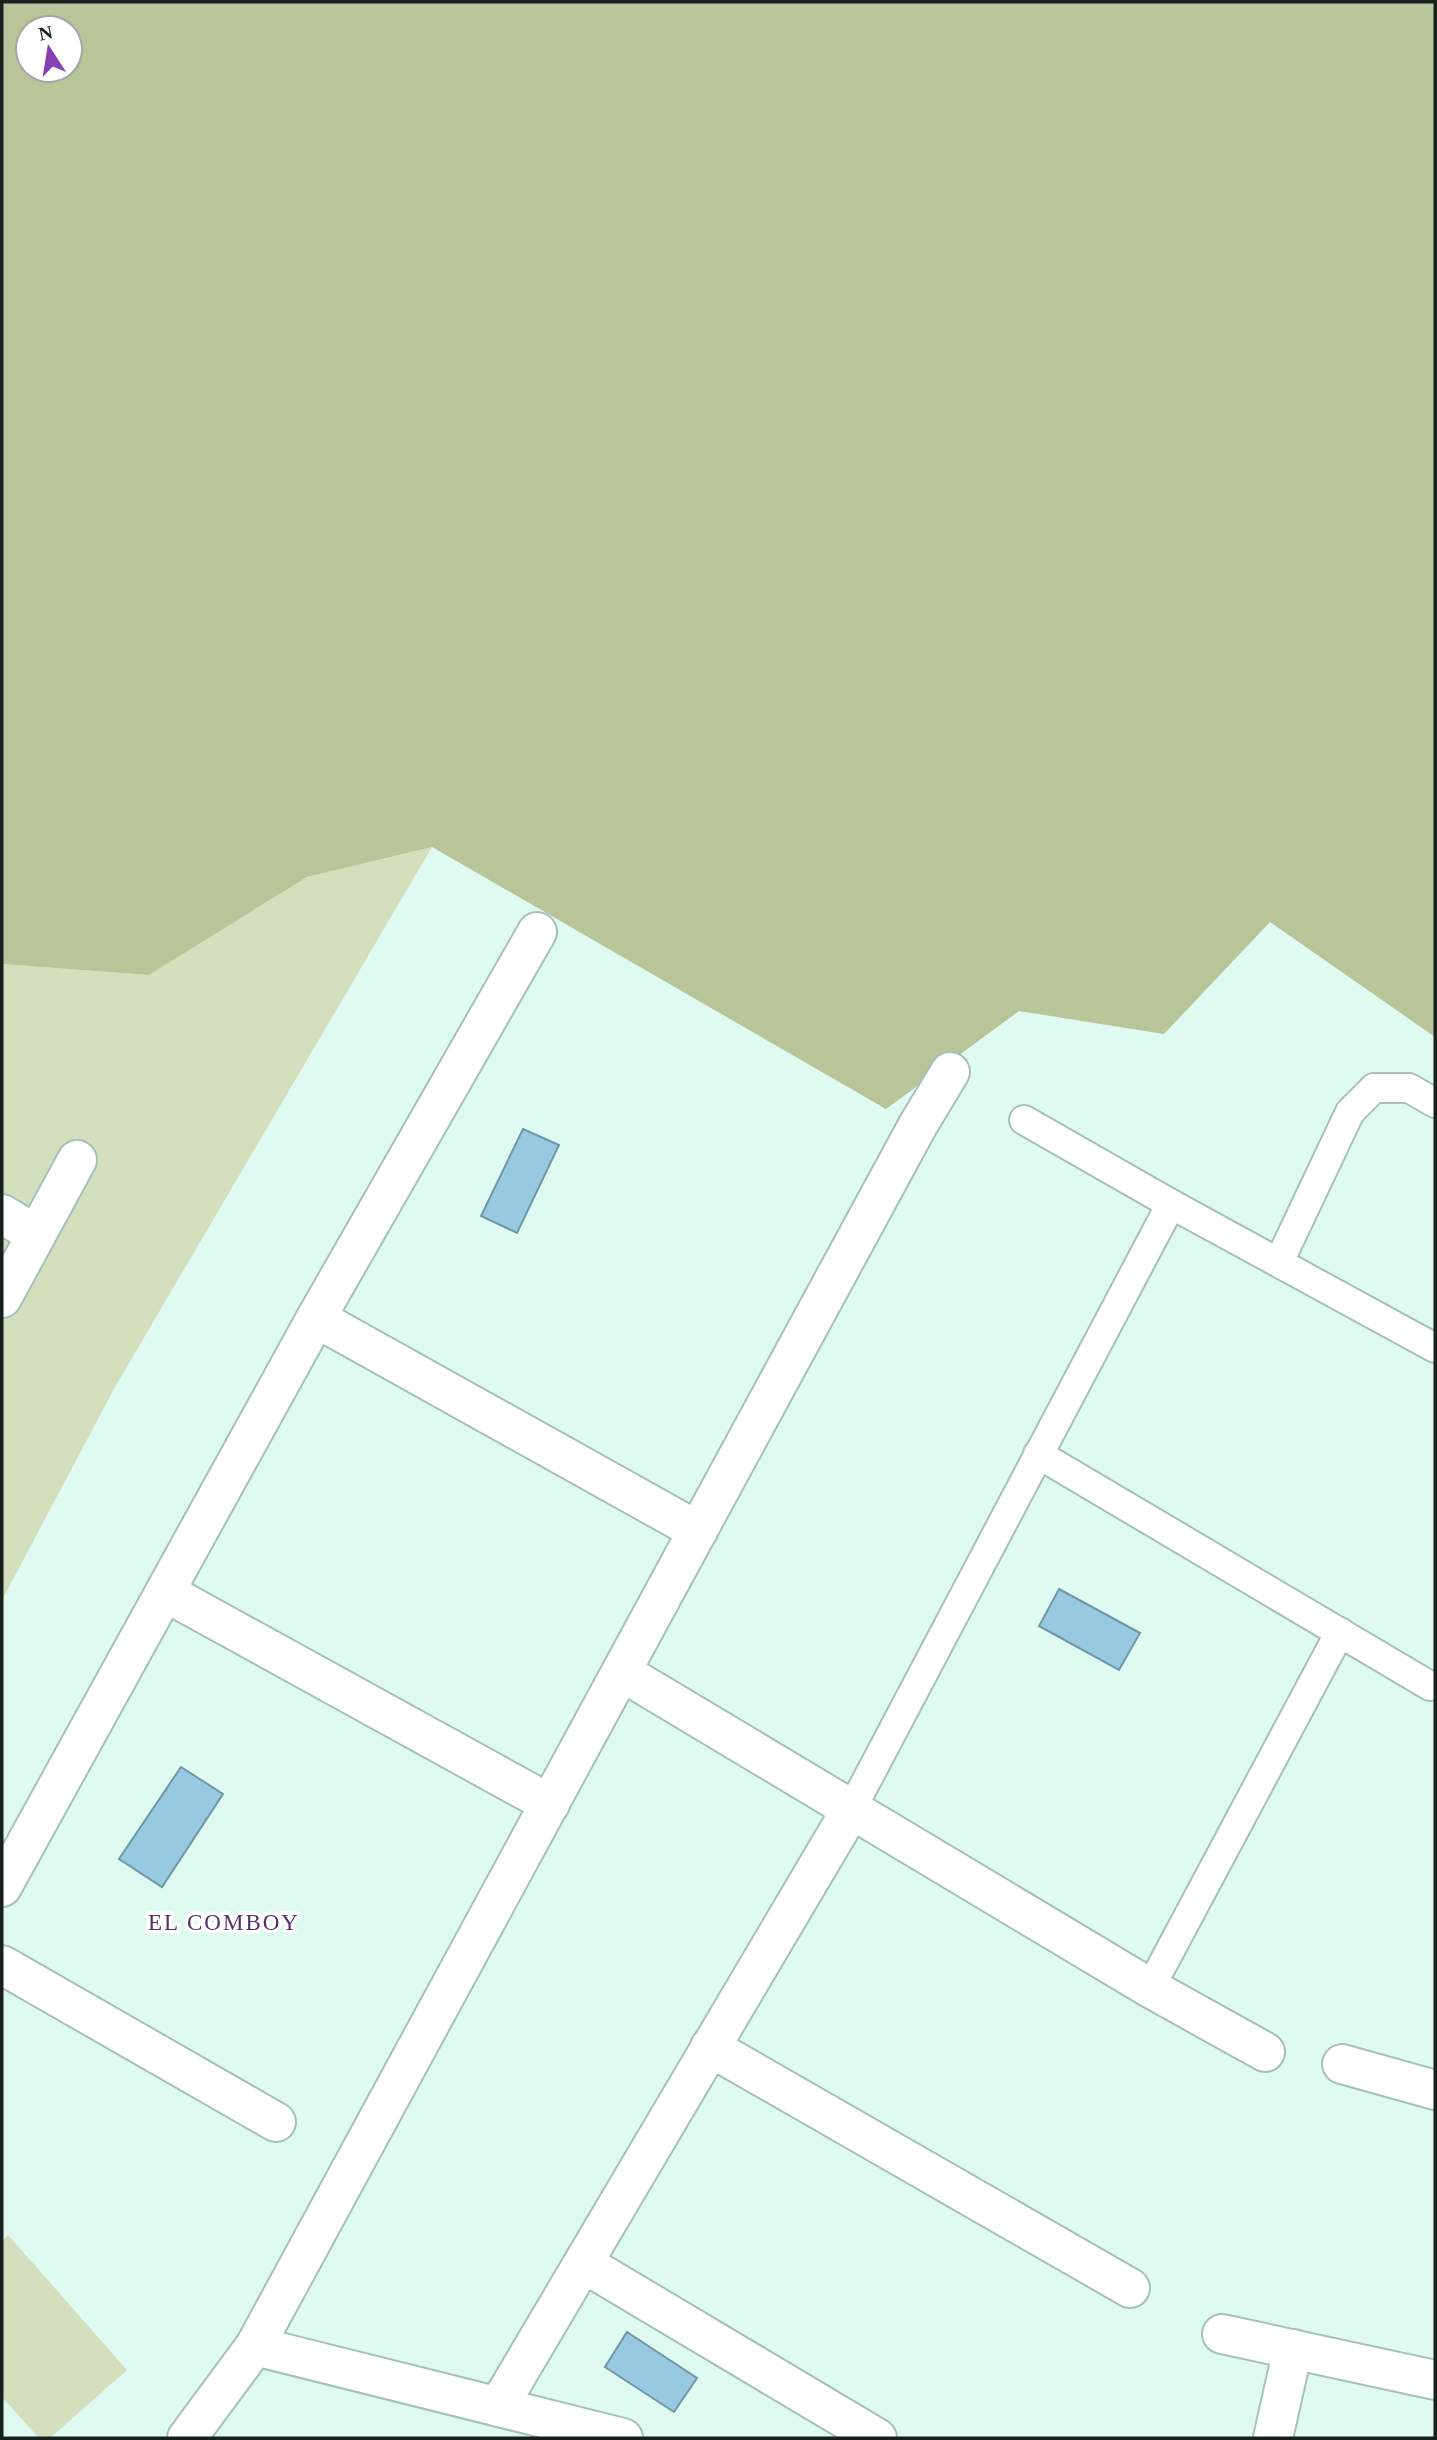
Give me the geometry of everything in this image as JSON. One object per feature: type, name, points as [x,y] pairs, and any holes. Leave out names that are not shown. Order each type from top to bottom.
[{"type":"street","points":[[2,1887],[316,1318],[537,932]]},
{"type":"street","points":[[187,2438],[255,2346],[918,1125],[950,1072]]},
{"type":"street","points":[[2,1298],[77,1160]]},
{"type":"street","points":[[2,1214],[35,1234]]},
{"type":"street","points":[[316,1318],[698,1531]]},
{"type":"street","points":[[165,1592],[550,1804]]},
{"type":"street","points":[[622,1672],[1150,1988],[1265,2052]]},
{"type":"street","points":[[498,2407],[851,1810]]},
{"type":"street","points":[[2,1965],[276,2122]]},
{"type":"street","points":[[710,2047],[1130,2287]]},
{"type":"street","points":[[1342,2064],[1435,2090]]},
{"type":"street","points":[[583,2263],[877,2438]]},
{"type":"street","points":[[1222,2334],[1435,2380]]},
{"type":"street","points":[[255,2346],[623,2438]]},
{"type":"street","points":[[1273,2438],[1293,2349]]},
{"type":"lane","points":[[1279,1262],[1350,1112],[1374,1088],[1409,1087],[1435,1104]]},
{"type":"lane","points":[[1024,1120],[1171,1204],[1435,1348]]},
{"type":"lane","points":[[851,1810],[1171,1204]]},
{"type":"lane","points":[[1038,1454],[1430,1686]]},
{"type":"lane","points":[[1150,1988],[1340,1632]]},
{"type":"green space","points":[[2,2],[1435,2],[1435,1037],[1270,922],[1164,1034],[1019,1011],[886,1109],[432,847],[307,877],[149,975],[2,964]]},
{"type":"green space","points":[[432,847],[115,1387],[2,1600],[2,964],[149,975],[307,877]]},
{"type":"green space","points":[[8,2235],[127,2370],[50,2438],[39,2438],[2,2397],[2,2241]]},
{"type":"water","points":[[523,1129],[559,1145],[517,1233],[481,1216]]},
{"type":"water","points":[[1059,1589],[1140,1633],[1119,1670],[1039,1626]]},
{"type":"water","points":[[181,1767],[223,1794],[162,1887],[119,1859]]},
{"type":"water","points":[[627,2332],[697,2378],[674,2412],[605,2367]]},
{"type":"district","name":"EL COMBOY","points":[[224,1922]]}]
